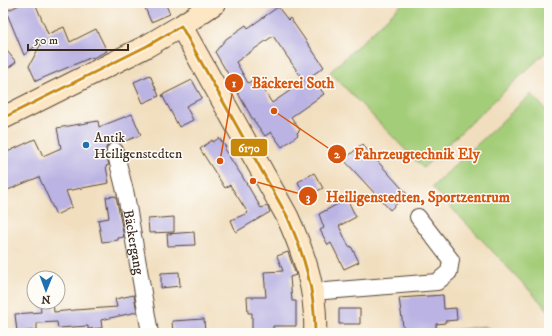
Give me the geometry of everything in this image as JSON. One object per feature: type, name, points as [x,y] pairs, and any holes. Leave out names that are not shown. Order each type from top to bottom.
[{"type":"street","points":[[3,118],[147,46],[182,26],[216,3]]},
{"type":"street","points":[[182,26],[287,216],[304,257],[313,292],[315,333]]},
{"type":"street","name":"Bäckergang","points":[[114,152],[126,195],[150,333]]},
{"type":"street","points":[[313,292],[437,282],[449,272],[451,260],[418,217]]},
{"type":"green space","points":[[403,3],[549,3],[549,49],[423,168],[330,72]]},
{"type":"green space","points":[[531,94],[549,113],[549,311],[432,187]]},
{"type":"green space","points":[[484,326],[499,333],[432,333]]},
{"type":"building","points":[[24,3],[35,3],[48,34],[64,27],[70,42],[96,29],[107,51],[36,81],[29,66],[43,40],[24,55],[6,11]]},
{"type":"building","points":[[143,3],[165,3],[170,14],[151,22]]},
{"type":"building","points":[[278,7],[288,20],[290,18],[324,67],[311,76],[324,94],[291,117],[300,130],[297,133],[298,135],[282,147],[271,132],[265,136],[252,118],[215,52],[226,39],[246,25],[248,28]],"holes":[[[273,36],[304,81],[272,103],[256,78],[248,83],[236,62]]]},
{"type":"building","points":[[3,46],[16,62],[3,72]]},
{"type":"building","points":[[150,75],[159,96],[143,103],[134,82]]},
{"type":"building","points":[[192,80],[202,98],[186,106],[193,120],[179,127],[162,95]]},
{"type":"building","points":[[132,114],[141,135],[120,143],[113,142],[108,144],[106,153],[109,165],[106,166],[109,183],[66,191],[72,207],[56,215],[39,177],[3,192],[3,154],[35,139],[43,156],[61,148],[57,128],[98,121],[99,127]]},
{"type":"building","points":[[219,138],[226,147],[224,149],[261,208],[267,206],[270,212],[236,232],[231,220],[248,213],[230,185],[225,188],[200,149],[212,140],[213,142]]},
{"type":"building","points":[[362,144],[407,194],[390,210],[344,160]]},
{"type":"building","points":[[314,173],[323,188],[306,197],[298,182]]},
{"type":"building","points":[[116,196],[124,237],[118,238],[118,240],[102,242],[98,220],[109,218],[106,197]]},
{"type":"building","points":[[347,199],[356,217],[339,226],[349,247],[351,246],[359,262],[344,269],[331,243],[328,245],[320,230],[324,228],[319,214]]},
{"type":"building","points":[[174,217],[174,232],[149,233],[148,219]]},
{"type":"building","points":[[194,232],[195,245],[168,246],[167,234]]},
{"type":"building","points":[[288,252],[296,275],[290,277],[292,301],[296,301],[296,326],[273,326],[273,333],[252,333],[252,313],[248,313],[247,297],[266,297],[264,272],[283,271],[277,256]]},
{"type":"building","points":[[179,272],[180,286],[161,288],[161,273]]},
{"type":"building","points":[[134,295],[137,312],[101,320],[102,328],[88,329],[88,326],[58,328],[57,322],[37,323],[37,330],[17,332],[15,314],[41,312],[41,310],[54,310],[54,312],[117,307],[115,299]]},
{"type":"building","points":[[443,295],[444,309],[456,308],[457,320],[445,321],[445,323],[436,324],[436,333],[404,333],[399,298]]},
{"type":"building","points":[[339,309],[360,309],[360,324],[339,324]]},
{"type":"building","points":[[204,319],[205,333],[173,333],[172,321]]},
{"type":"transit line","name":"6170","points":[[181,26],[287,216],[299,244],[311,288],[315,333]]},
{"type":"transit line","name":"6170","points":[[3,118],[147,46],[181,26]]},
{"type":"place","name":"Fahrzeugtechnik Ely","points":[[274,111]]},
{"type":"place","name":"Antik Heiligenstedten","points":[[86,145]]},
{"type":"place","name":"Bäckerei Soth","points":[[220,161]]},
{"type":"place","name":"Heiligenstedten, Sportzentrum","points":[[253,181]]}]
